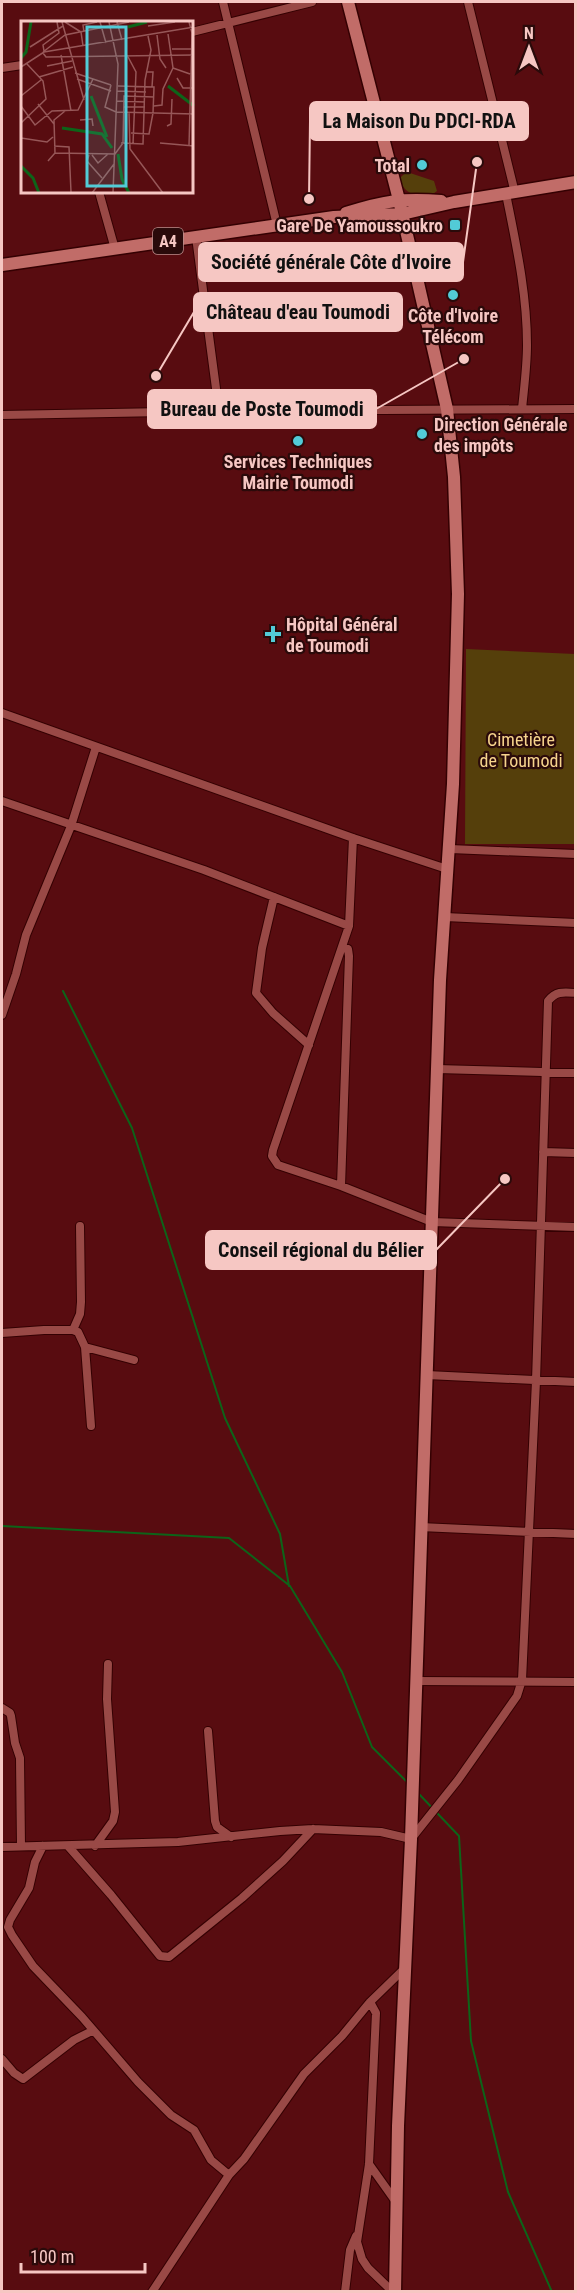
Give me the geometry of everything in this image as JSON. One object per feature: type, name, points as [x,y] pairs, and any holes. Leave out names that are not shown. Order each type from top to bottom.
[{"type":"main road","points":[[348,2],[399,200],[447,409],[454,477],[458,594],[450,849],[447,869],[437,1069],[411,1839],[398,2126],[398,2204],[394,2292]]},
{"type":"main road","name":"A4","points":[[2,265],[334,217],[402,214],[454,202],[576,182]]},
{"type":"main road","name":"A4","points":[[334,217],[375,203],[399,200],[454,202]]},
{"type":"street","points":[[223,2],[277,225]]},
{"type":"street","points":[[194,31],[312,2]]},
{"type":"street","points":[[468,2],[510,194],[521,274],[527,347],[522,409]]},
{"type":"street","points":[[2,68],[21,65]]},
{"type":"street","points":[[100,194],[115,249]]},
{"type":"street","points":[[196,237],[219,411]]},
{"type":"street","points":[[2,415],[576,409]]},
{"type":"street","points":[[2,713],[353,838],[447,869]]},
{"type":"street","points":[[2,1015],[26,935],[71,826],[96,747]]},
{"type":"street","points":[[2,801],[204,870],[349,926]]},
{"type":"street","points":[[353,838],[349,926],[272,1156],[278,1165],[340,1186],[432,1222],[576,1227]]},
{"type":"street","points":[[450,849],[576,854]]},
{"type":"street","points":[[274,897],[260,957],[256,993],[273,1013],[309,1045]]},
{"type":"street","points":[[445,917],[576,923]]},
{"type":"street","points":[[340,1186],[349,956],[348,949],[343,947]]},
{"type":"street","points":[[2,1847],[177,1842],[313,1829],[381,1832],[411,1839],[458,1780],[517,1696],[522,1680],[536,1381],[548,1001],[560,992],[576,993]]},
{"type":"street","points":[[437,1069],[576,1073]]},
{"type":"street","points":[[543,1152],[576,1153]]},
{"type":"street","points":[[73,1330],[80,1314],[81,1302],[80,1226]]},
{"type":"street","points":[[2,1333],[73,1330],[78,1332],[85,1347],[91,1426]]},
{"type":"street","points":[[85,1347],[134,1360]]},
{"type":"street","points":[[427,1375],[576,1382]]},
{"type":"street","points":[[420,1527],[576,1534]]},
{"type":"street","points":[[95,1846],[113,1821],[115,1812],[107,1699],[108,1664]]},
{"type":"street","points":[[415,1681],[576,1682]]},
{"type":"street","points":[[2,1708],[11,1716],[20,1758],[21,1846]]},
{"type":"street","points":[[208,1731],[215,1821],[217,1827],[231,1837]]},
{"type":"street","points":[[68,1846],[160,1956],[169,1957],[174,1956],[242,1898],[283,1861],[313,1829]]},
{"type":"street","points":[[43,1846],[35,1862],[29,1888],[8,1927],[33,1966],[82,2017],[138,2082],[163,2107],[194,2130],[211,2160],[229,2175]]},
{"type":"street","points":[[152,2292],[229,2175],[249,2152],[304,2074],[342,2036],[370,2002],[405,1968]]},
{"type":"street","points":[[345,2292],[350,2250],[356,2235],[369,2164],[376,2013],[370,2002]]},
{"type":"street","points":[[2,2059],[14,2073],[23,2079],[74,2040],[92,2031]]},
{"type":"street","points":[[369,2164],[398,2204]]},
{"type":"street","points":[[356,2235],[362,2259],[368,2268],[394,2292]]},
{"type":"green space","points":[[410,173],[434,181],[437,191],[426,196],[409,192],[401,184],[400,178]]},
{"type":"green space","name":"Cimetière de Toumodi","points":[[466,649],[575,654],[575,844],[465,844]]},
{"type":"waterway","points":[[63,991],[132,1128],[225,1418],[280,1534],[289,1586]]},
{"type":"waterway","points":[[2,1526],[229,1538],[290,1586],[342,1672],[372,1747],[408,1783]]},
{"type":"waterway","points":[[418,1793],[459,1836],[471,2041],[508,2192],[552,2292]]},
{"type":"place","name":"Société générale Côte d’Ivoire","points":[[477,162]]},
{"type":"place","name":"Total","points":[[422,165]]},
{"type":"place","name":"La Maison Du PDCI-RDA","points":[[309,199]]},
{"type":"place","name":"Gare De Yamoussoukro","points":[[455,225]]},
{"type":"place","name":"Côte d'Ivoire Télécom","points":[[453,295]]},
{"type":"place","name":"Bureau de Poste Toumodi","points":[[464,359]]},
{"type":"place","name":"Château d'eau Toumodi","points":[[156,376]]},
{"type":"place","name":"Direction Générale des impôts","points":[[422,434]]},
{"type":"place","name":"Services Techniques Mairie Toumodi","points":[[298,441]]},
{"type":"place","name":"Hôpital Général de Toumodi","points":[[273,634]]},
{"type":"place","name":"Conseil régional du Bélier","points":[[505,1179]]}]
